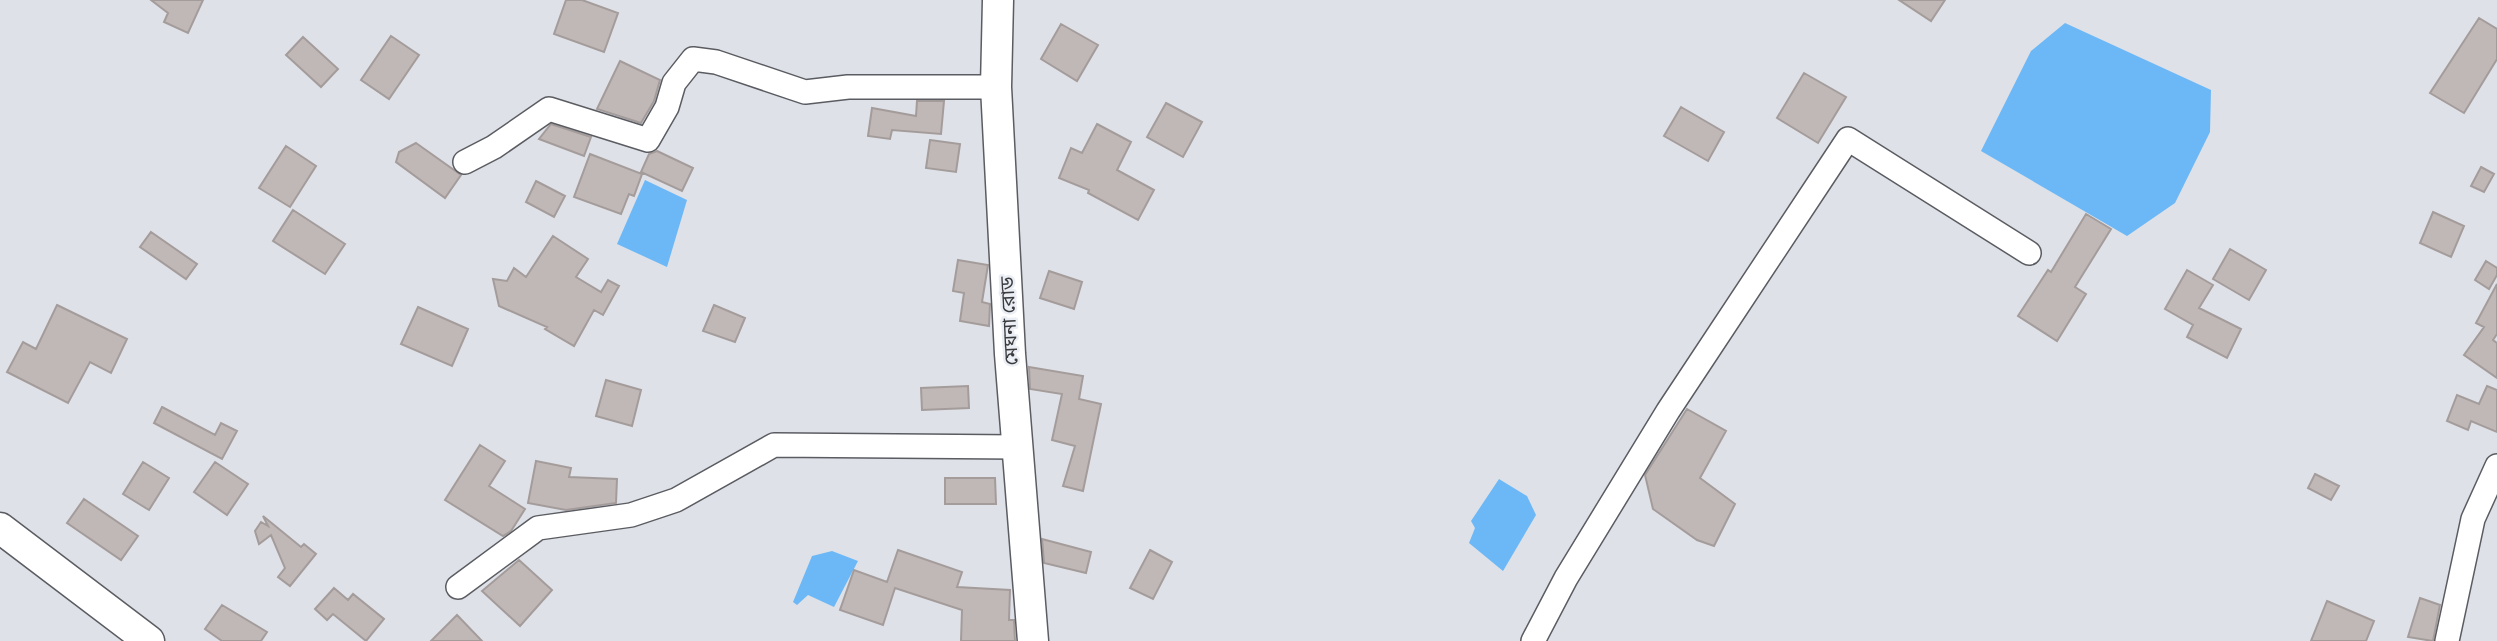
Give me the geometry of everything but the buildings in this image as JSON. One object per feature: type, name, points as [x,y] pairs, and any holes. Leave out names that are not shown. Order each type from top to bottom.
[{"type":"main road","name":"মেঘনা রোড","points":[[998,0],[996,86],[1017,447],[1033,641]]},
{"type":"main road","points":[[0,528],[149,641]]},
{"type":"street","points":[[465,162],[494,147],[549,109],[648,140],[667,107],[674,83],[693,60],[716,62],[805,92],[848,87],[996,86]]},
{"type":"street","points":[[1538,639],[1566,578],[1668,411],[1847,139],[2029,253]]},
{"type":"street","points":[[458,587],[538,528],[592,523],[642,512],[676,500],[774,445],[1017,447]]},
{"type":"street","points":[[2447,641],[2473,519],[2497,466]]},
{"type":"water","points":[[2065,23],[2211,90],[2210,132],[2175,203],[2127,236],[1981,151],[2031,51]]},
{"type":"water","points":[[645,180],[687,200],[667,267],[617,244]]},
{"type":"water","points":[[1499,479],[1527,496],[1536,515],[1503,571],[1469,543],[1475,528],[1471,521]]},
{"type":"water","points":[[832,551],[858,561],[834,607],[808,595],[797,605],[793,602],[812,556]]}]
